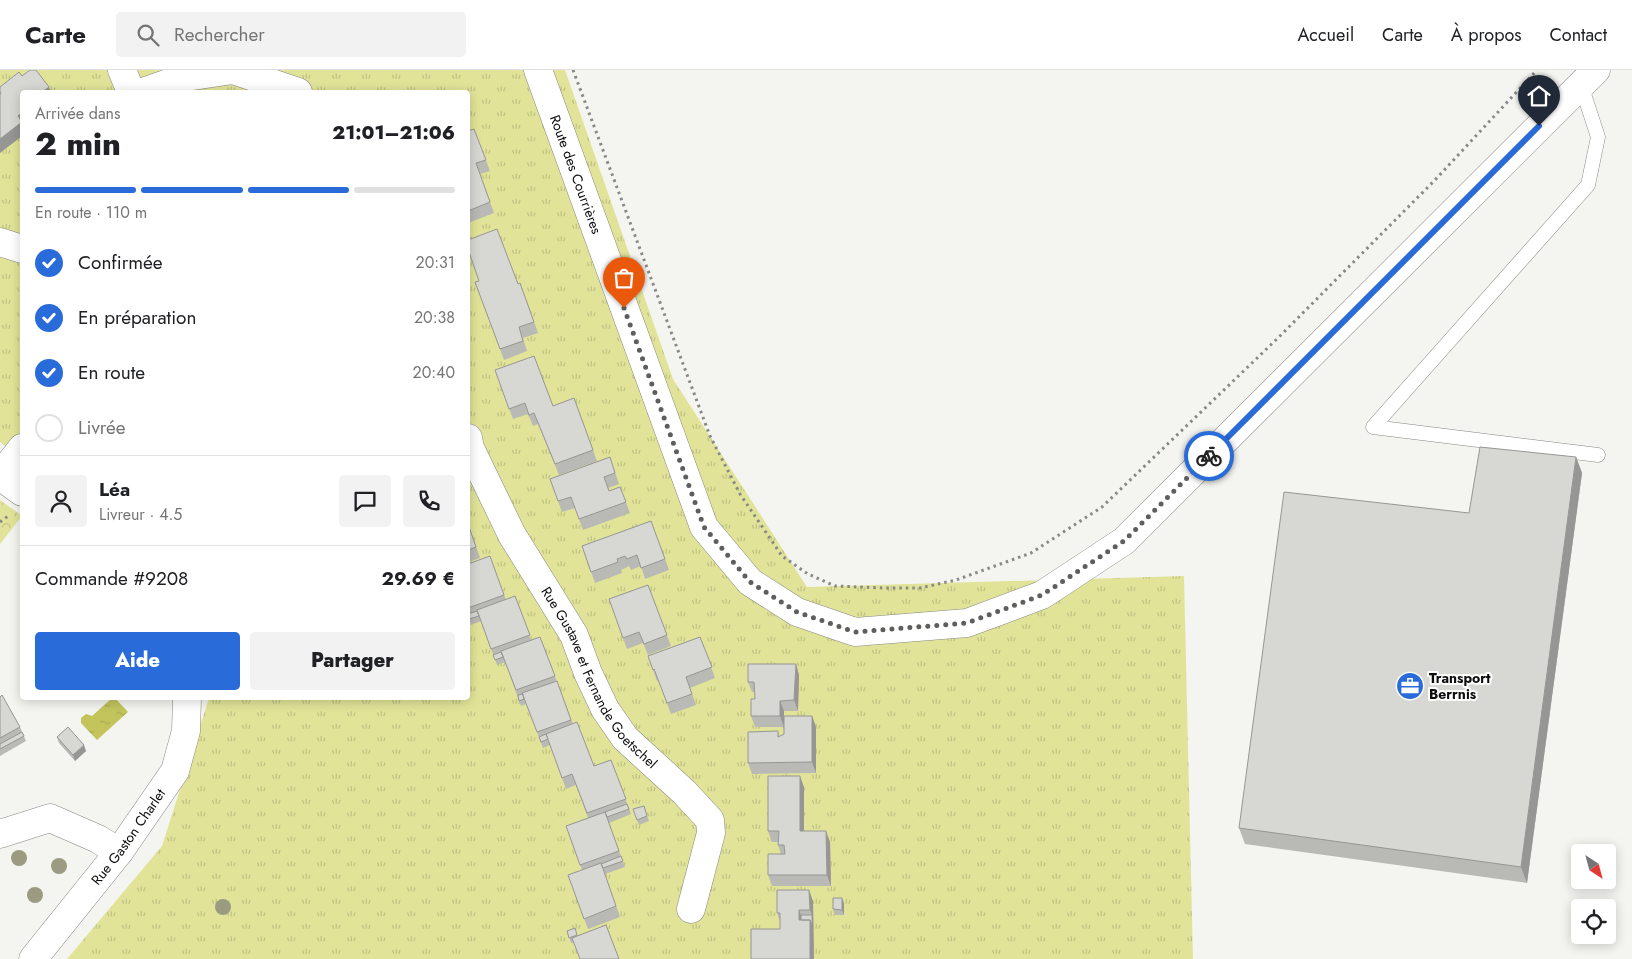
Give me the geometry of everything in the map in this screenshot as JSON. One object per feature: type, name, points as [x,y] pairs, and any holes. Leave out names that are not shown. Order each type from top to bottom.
[{"type":"main road","points":[[122,70],[130,90]]},
{"type":"main road","points":[[149,90],[186,77],[233,70],[292,90]]},
{"type":"main road","name":"Route des Courrières","points":[[538,70],[704,527],[750,582],[797,612],[855,632],[967,623],[1042,595],[1124,541],[1588,77]]},
{"type":"main road","points":[[0,242],[20,247]]},
{"type":"main road","name":"Rue Gustave et Fernande Goetschel","points":[[470,448],[512,535],[574,635],[588,673],[605,709],[625,738],[684,792],[710,820],[711,833],[691,909]]},
{"type":"main road","points":[[20,451],[0,476],[20,491]]},
{"type":"main road","name":"Rue Gaston Charlet","points":[[33,959],[119,852],[175,771],[186,732],[187,700]]},
{"type":"main road","points":[[0,834],[50,818],[98,839],[119,852]]},
{"type":"lane","points":[[1588,77],[1598,137],[1588,185],[1373,427],[1598,455]]},
{"type":"path","points":[[574,70],[710,436],[740,494],[782,556],[808,574],[835,586],[920,588],[956,580],[1031,553],[1102,507],[1279,337],[1435,180],[1537,70]]},
{"type":"green space","points":[[0,70],[565,70],[673,379],[807,587],[1184,576],[1193,959],[67,959],[162,846],[208,700],[470,700],[470,90],[20,90],[20,457],[0,442]]},
{"type":"green space","points":[[0,500],[20,515],[20,519],[0,544]]},
{"type":"water","points":[[110,700],[117,700],[128,712],[97,740],[81,723],[81,718],[86,714],[92,716]]},
{"type":"building","points":[[30,70],[36,70],[49,87],[45,90],[20,90],[20,114],[18,116],[20,124],[0,139],[0,87],[19,72],[22,76]]},
{"type":"building","points":[[474,129],[486,160],[476,163],[490,202],[470,210],[470,130]]},
{"type":"building","points":[[497,229],[534,322],[519,327],[523,341],[500,349],[475,282],[479,281],[470,255],[470,239]]},
{"type":"building","points":[[534,356],[553,406],[574,398],[593,450],[555,464],[534,413],[529,415],[525,403],[509,409],[495,370]]},
{"type":"building","name":"Transport Berrnis","points":[[1480,447],[1576,457],[1521,867],[1239,828],[1284,492],[1469,513]]},
{"type":"building","points":[[610,457],[615,473],[604,477],[609,491],[620,487],[626,502],[579,519],[571,497],[558,501],[550,479]]},
{"type":"building","points":[[651,521],[665,559],[641,568],[637,555],[627,559],[625,556],[617,559],[618,562],[591,572],[582,546]]},
{"type":"building","points":[[470,530],[476,547],[470,549]]},
{"type":"building","points":[[490,556],[504,595],[470,607],[470,563]]},
{"type":"building","points":[[648,585],[667,635],[644,644],[639,632],[623,638],[609,599]]},
{"type":"building","points":[[515,596],[530,635],[491,649],[477,610]]},
{"type":"building","points":[[477,611],[479,616],[470,619],[470,613]]},
{"type":"building","points":[[540,637],[555,676],[516,690],[501,651]]},
{"type":"building","points":[[700,637],[712,667],[686,677],[692,694],[667,703],[648,656]]},
{"type":"building","points":[[501,652],[503,657],[495,660],[493,655]]},
{"type":"building","points":[[748,664],[796,664],[794,700],[780,701],[780,716],[751,716],[751,699],[755,699],[754,682],[748,682]]},
{"type":"building","points":[[557,681],[571,720],[537,732],[522,693]]},
{"type":"building","points":[[523,694],[524,699],[519,701],[518,695]]},
{"type":"building","points":[[2,695],[20,727],[0,738],[0,697]]},
{"type":"building","points":[[784,716],[812,716],[812,762],[748,763],[748,732],[778,731],[778,737],[784,734]]},
{"type":"building","points":[[577,722],[594,766],[611,760],[626,799],[587,813],[572,774],[562,778],[546,734]]},
{"type":"building","points":[[68,727],[84,745],[73,755],[57,737]]},
{"type":"building","points":[[22,732],[24,736],[0,749],[0,744]]},
{"type":"building","points":[[546,734],[548,739],[541,742],[539,737]]},
{"type":"building","points":[[768,776],[800,776],[800,831],[826,831],[827,875],[768,875],[768,854],[785,854],[784,845],[778,845],[779,831],[768,831]]},
{"type":"building","points":[[627,804],[629,809],[607,817],[605,812]]},
{"type":"building","points":[[644,806],[647,816],[637,820],[633,809]]},
{"type":"building","points":[[605,812],[619,851],[580,865],[566,826]]},
{"type":"building","points":[[621,856],[623,861],[603,868],[601,864]]},
{"type":"building","points":[[601,863],[616,906],[584,919],[568,875]]},
{"type":"building","points":[[777,890],[809,890],[810,910],[799,910],[799,920],[810,920],[810,959],[751,959],[751,929],[780,929],[780,913],[777,913]]},
{"type":"building","points":[[833,898],[842,898],[842,910],[833,909]]},
{"type":"building","points":[[801,915],[812,915],[812,925],[810,920],[801,920]]},
{"type":"building","points":[[606,925],[619,959],[580,959],[572,938]]},
{"type":"building","points":[[575,928],[577,935],[569,938],[567,931]]},
{"type":"way so far","points":[[624,308],[704,527],[750,582],[797,612],[855,632],[967,623],[1042,595],[1124,541],[1209,456]]},
{"type":"place","name":"Transport Berrnis","points":[[1410,686]]},
{"type":"route","points":[[1209,456],[1539,126]]}]
